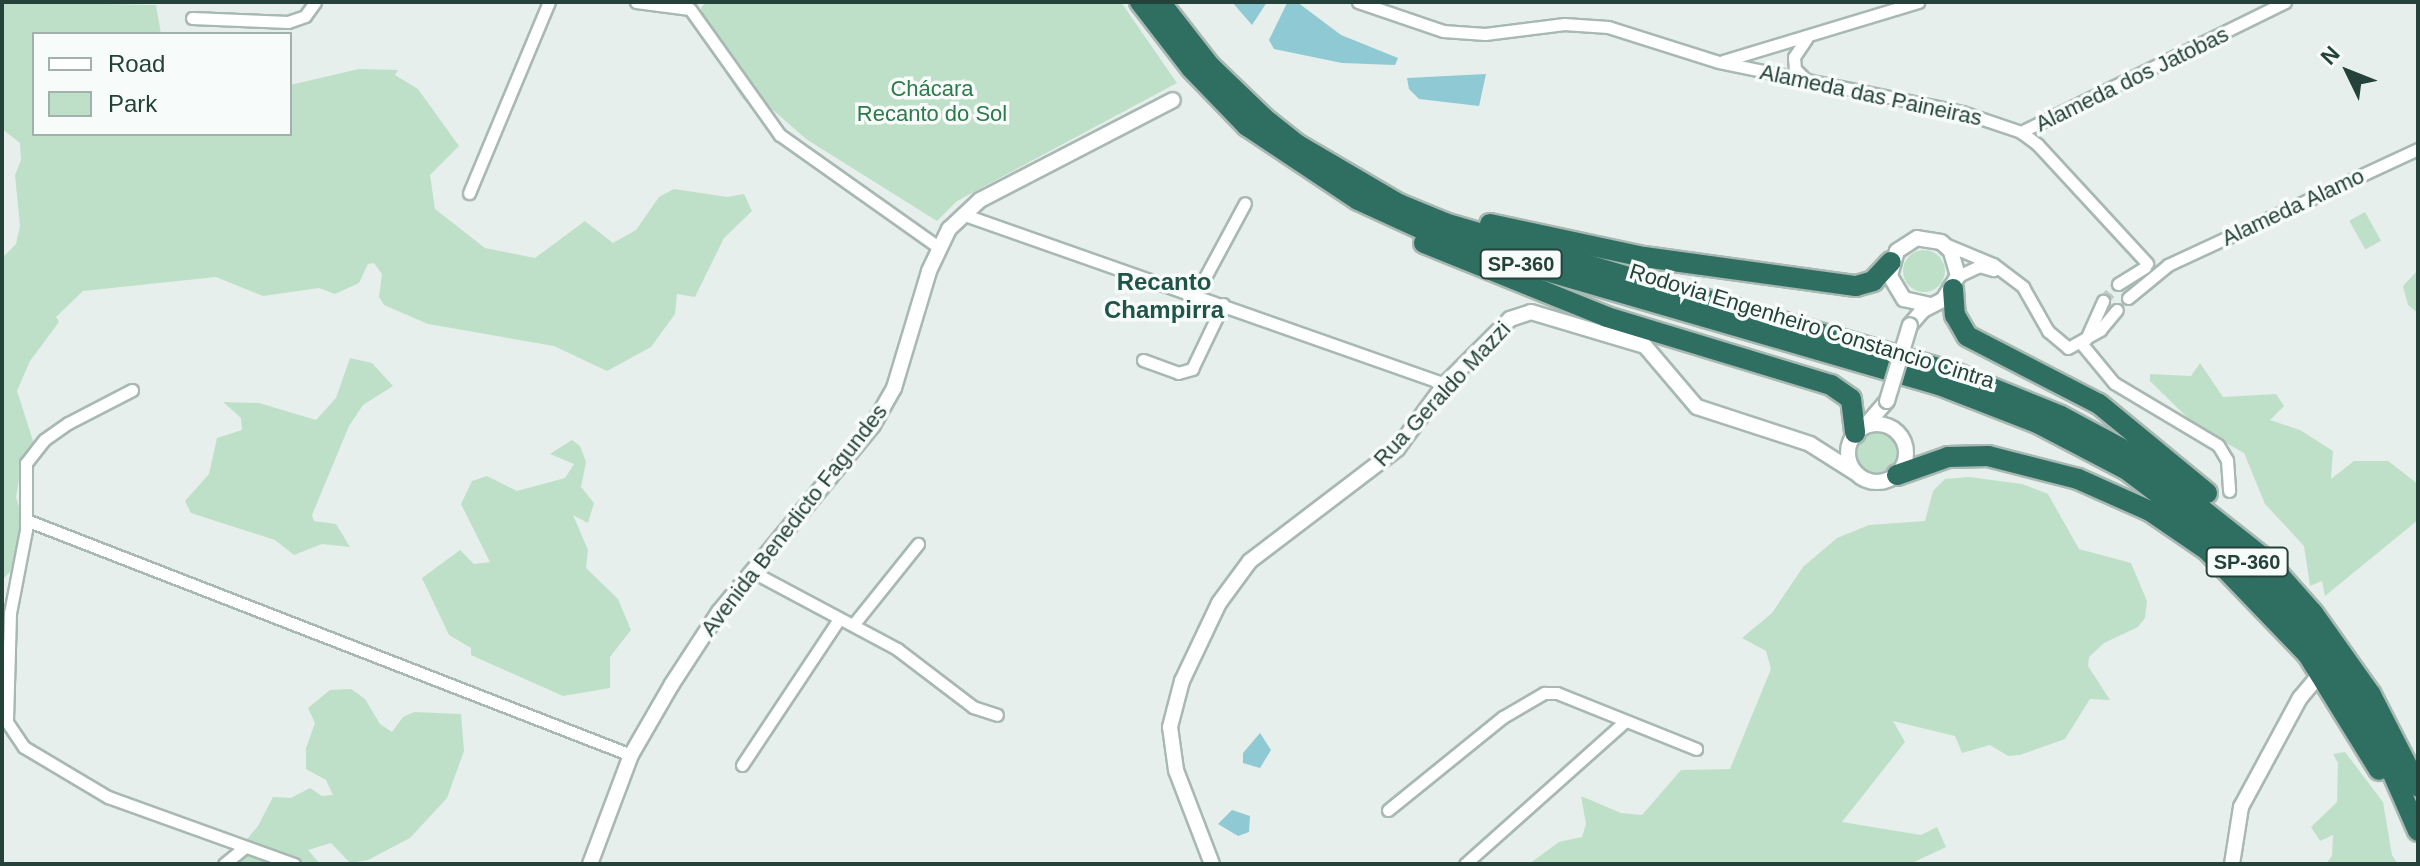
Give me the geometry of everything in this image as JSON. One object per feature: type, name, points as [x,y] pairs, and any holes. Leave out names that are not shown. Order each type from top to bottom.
[{"type":"highway","name":"Rodovia Engenheiro Constancio Cintra","points":[[1140,2],[1191,68],[1247,126],[1437,236],[1505,259],[1939,385],[2037,423],[2127,470],[2237,553],[2295,618],[2375,733],[2418,831]]},
{"type":"highway","name":"Rodovia Engenheiro Constancio Cintra","points":[[1160,2],[1234,92],[1359,192],[1445,223],[1853,341],[2019,397],[2158,472],[2265,559],[2356,671],[2418,787]]},
{"type":"highway","points":[[1359,192],[1524,232],[1780,279],[1864,286],[1891,262]]},
{"type":"highway","points":[[1359,192],[1415,239],[1530,290],[1844,391],[1851,399],[1857,433]]},
{"type":"highway","points":[[1955,283],[1955,315],[1967,336],[2099,404],[2215,501],[2265,559]]},
{"type":"highway","points":[[1897,475],[1948,457],[1988,456],[2033,465],[2106,490],[2150,511],[2207,550],[2308,655],[2321,673],[2418,847]]},
{"type":"street","points":[[192,18],[288,22],[305,16],[315,2]]},
{"type":"street","points":[[469,193],[549,2]]},
{"type":"street","points":[[636,2],[690,9],[780,135],[938,247]]},
{"type":"street","name":"Alameda das Paineiras","points":[[1358,2],[1443,31],[1485,34],[1564,24],[1608,27],[1719,62],[1962,112],[2021,132]]},
{"type":"street","points":[[1719,62],[1806,39],[1890,6],[1918,2]]},
{"type":"street","name":"Alameda dos Jatobas","points":[[2021,132],[2285,2]]},
{"type":"street","points":[[1806,39],[1795,52],[1794,63],[1798,74],[1810,82]]},
{"type":"street","name":"Avenida Benedicto Fagundes","points":[[590,864],[631,755],[680,671],[751,571],[873,425],[888,399],[938,247],[962,214],[1008,184],[1173,100]]},
{"type":"street","points":[[2021,132],[2074,179],[2146,270]]},
{"type":"street","name":"Alameda Alamo","points":[[2146,270],[2168,265],[2418,149]]},
{"type":"street","points":[[1196,294],[1245,203]]},
{"type":"street","points":[[962,214],[1445,384]]},
{"type":"street","points":[[1910,324],[1904,299],[1895,289],[1891,262],[1906,243],[1917,238],[1941,242],[2001,272],[2035,301],[2060,345],[2084,341],[2117,310]]},
{"type":"street","points":[[1941,242],[1951,251],[1955,283]]},
{"type":"street","points":[[1854,472],[1857,433],[1886,403],[1910,324],[1955,283],[1979,266],[2001,272]]},
{"type":"street","points":[[2118,284],[2146,270]]},
{"type":"street","points":[[2128,298],[2146,270]]},
{"type":"street","points":[[1904,299],[1930,305]]},
{"type":"street","points":[[2084,341],[2103,301]]},
{"type":"street","points":[[1143,360],[1178,373],[1192,369],[1223,304]]},
{"type":"street","name":"Rua Geraldo Mazzi","points":[[1212,864],[1176,770],[1170,727],[1199,642],[1233,580],[1250,561],[1397,449],[1445,384],[1510,319],[1531,312],[1645,346],[1697,407],[1810,444]]},
{"type":"street","points":[[2084,341],[2114,383],[2218,445],[2227,460],[2229,491]]},
{"type":"street","points":[[132,390],[68,423],[31,453],[23,478],[26,520],[10,613],[5,708],[13,735],[41,760],[108,797],[294,864]]},
{"type":"street","points":[[1810,444],[1875,483],[1897,475],[1907,453],[1886,403]]},
{"type":"street","points":[[1810,444],[1857,433],[1877,423],[1897,431]]},
{"type":"street","points":[[26,520],[631,755]]},
{"type":"street","points":[[853,625],[918,544]]},
{"type":"street","points":[[751,571],[913,659],[973,707],[997,715]]},
{"type":"street","points":[[742,765],[839,619]]},
{"type":"street","points":[[2300,698],[2308,655]]},
{"type":"street","points":[[2232,864],[2241,807],[2300,698],[2321,673]]},
{"type":"street","points":[[1388,810],[1536,695],[1557,693],[1623,723],[1696,749]]},
{"type":"street","points":[[1465,864],[1623,723]]},
{"type":"street","points":[[224,864],[244,848]]},
{"type":"green space","points":[[2,2],[156,5],[161,32],[32,32],[32,136],[292,136],[292,85],[359,69],[398,70],[395,75],[418,89],[459,146],[430,175],[435,209],[485,248],[535,258],[585,221],[613,243],[636,230],[659,197],[674,189],[727,197],[744,194],[752,211],[724,238],[695,297],[677,294],[675,314],[651,347],[607,371],[554,346],[428,324],[384,305],[379,297],[382,274],[374,263],[368,264],[359,283],[335,294],[319,288],[263,296],[216,277],[83,291],[56,317],[59,322],[30,361],[17,391],[36,450],[20,474],[16,497],[23,520],[15,567],[2,580],[2,258],[16,244],[20,226],[15,175],[21,160],[20,143],[2,129]]},
{"type":"green space","name":"Chácara Recanto do Sol","points":[[706,2],[1121,2],[1177,83],[957,201],[937,221],[806,139],[773,110],[760,112],[743,99],[706,44],[701,8]]},
{"type":"green space","points":[[2365,212],[2381,241],[2365,250],[2349,221]]},
{"type":"green space","points":[[1924,250],[1939,256],[1945,271],[1939,286],[1924,292],[1909,286],[1903,271],[1909,256]]},
{"type":"green space","points":[[2418,270],[2418,313],[2408,305],[2403,286]]},
{"type":"green space","points":[[350,358],[372,363],[393,386],[363,405],[349,426],[312,515],[314,521],[336,524],[350,547],[322,544],[294,555],[275,540],[191,513],[185,501],[209,474],[217,438],[242,430],[241,418],[223,402],[259,403],[316,420],[336,398]]},
{"type":"green space","points":[[2200,363],[2223,397],[2276,394],[2284,406],[2270,420],[2300,430],[2333,451],[2331,479],[2354,461],[2388,461],[2418,484],[2418,520],[2325,596],[2322,581],[2310,586],[2304,546],[2265,504],[2244,453],[2197,427],[2150,381],[2150,374],[2191,376]]},
{"type":"green space","points":[[1875,431],[1890,438],[1897,453],[1890,468],[1875,475],[1860,468],[1853,453],[1860,438]]},
{"type":"green space","points":[[572,440],[580,446],[586,462],[581,487],[594,503],[588,523],[573,515],[588,550],[586,568],[618,599],[631,630],[610,657],[610,688],[563,696],[471,655],[471,648],[449,635],[422,578],[460,550],[474,564],[490,562],[461,504],[472,481],[487,476],[517,491],[565,478],[574,464],[550,454]]},
{"type":"green space","points":[[1969,477],[2022,484],[2048,494],[2079,549],[2131,563],[2147,601],[2145,618],[2138,627],[2104,643],[2089,657],[2088,666],[2110,700],[2090,699],[2065,739],[2020,755],[2008,756],[1990,745],[1962,753],[1955,736],[1893,721],[1905,742],[1842,822],[1921,835],[1937,827],[1946,847],[1910,864],[1529,864],[1559,842],[1582,837],[1586,824],[1581,796],[1621,813],[1642,815],[1681,770],[1730,769],[1771,669],[1766,651],[1742,638],[1772,613],[1803,567],[1837,538],[1869,525],[1925,521],[1933,491],[1945,479]]},
{"type":"green space","points":[[351,689],[365,699],[380,724],[392,732],[403,717],[414,712],[461,714],[464,751],[447,798],[410,838],[368,860],[350,863],[331,843],[308,850],[320,864],[226,864],[258,826],[273,797],[291,798],[310,788],[322,796],[333,795],[326,780],[306,769],[306,748],[315,723],[308,708],[330,690]]},
{"type":"green space","points":[[2345,752],[2383,802],[2392,855],[2398,864],[2326,864],[2332,856],[2333,835],[2320,841],[2311,827],[2337,802],[2338,763],[2333,754]]},
{"type":"water","points":[[1232,2],[1267,2],[1252,25]]},
{"type":"water","points":[[1297,2],[1341,35],[1398,58],[1395,65],[1342,63],[1274,49],[1269,40],[1287,3]]},
{"type":"water","points":[[1486,74],[1479,106],[1419,99],[1409,89],[1407,78]]},
{"type":"water","points":[[1260,733],[1271,750],[1260,768],[1243,763],[1243,753]]},
{"type":"water","points":[[1232,810],[1250,816],[1249,832],[1238,836],[1218,824]]},
{"type":"tunnel","points":[[2103,301],[2118,284]]},
{"type":"district","name":"Recanto Champirra","points":[[1164,296]]}]
